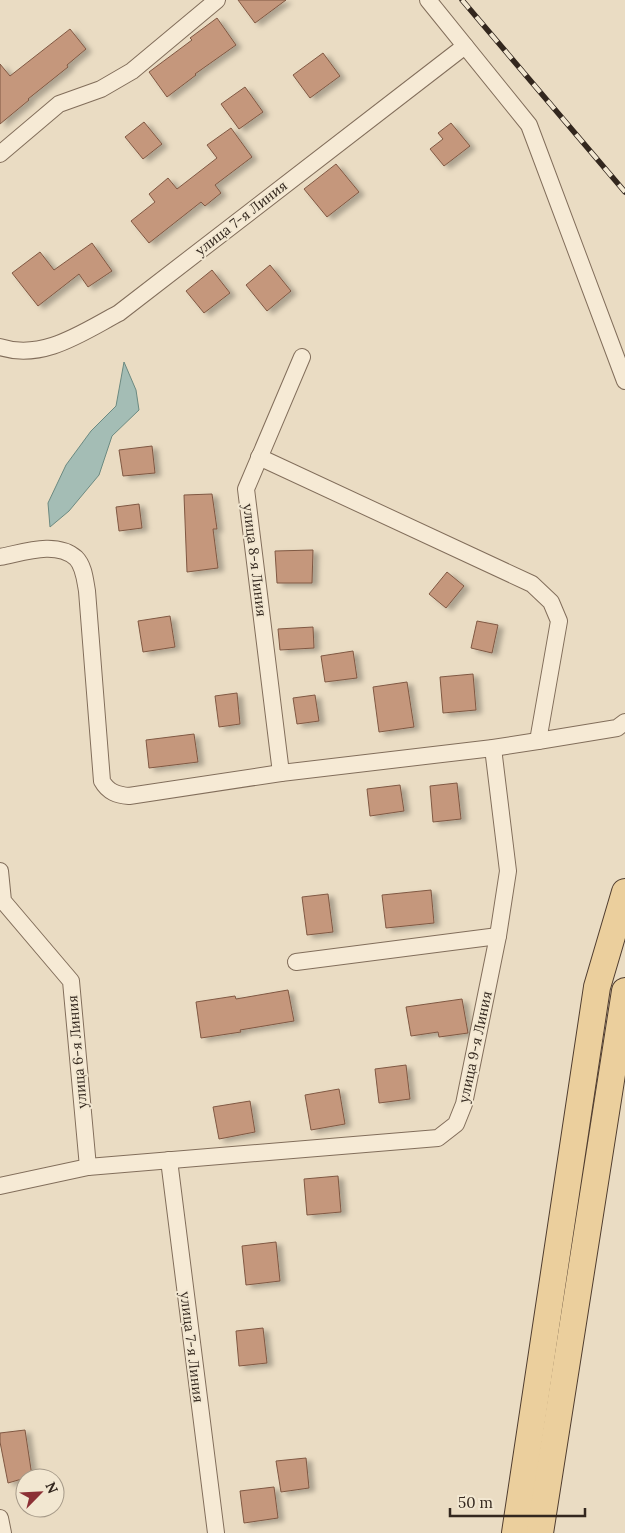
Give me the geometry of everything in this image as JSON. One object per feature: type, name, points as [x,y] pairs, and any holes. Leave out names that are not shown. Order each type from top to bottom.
[{"type":"main road","points":[[515,1533],[597,987],[625,892]]},
{"type":"main road","points":[[540,1533],[625,991]]},
{"type":"street","points":[[0,154],[59,104],[101,89],[132,71],[217,0]]},
{"type":"street","points":[[428,0],[529,125],[625,381]]},
{"type":"street","name":"улица 7-я Линия","points":[[0,347],[26,351],[46,348],[67,341],[119,313],[465,46]]},
{"type":"street","name":"улица 8-я Линия","points":[[281,773],[246,489],[302,357]]},
{"type":"street","points":[[259,457],[532,584],[551,602],[559,621],[538,741]]},
{"type":"street","points":[[0,558],[46,548],[61,550],[76,558],[83,571],[87,591],[102,781],[106,788],[121,796],[281,773],[493,748],[616,728],[625,722]]},
{"type":"street","name":"улица 9-я Линия","points":[[88,1167],[438,1138],[456,1124],[464,1104],[498,936],[508,871],[493,748]]},
{"type":"street","name":"улица 6-я Линия","points":[[0,871],[3,901],[70,980],[88,1167]]},
{"type":"street","points":[[296,962],[498,936]]},
{"type":"street","name":"улица 7-я Линия","points":[[169,1160],[216,1533]]},
{"type":"street","points":[[0,1186],[88,1167]]},
{"type":"street","points":[[0,1518],[3,1533]]},
{"type":"water","points":[[124,362],[136,390],[139,410],[112,436],[99,475],[69,511],[50,527],[48,503],[66,465],[91,431],[116,406]]},
{"type":"building","points":[[238,0],[286,0],[255,23]]},
{"type":"building","points":[[217,18],[236,45],[195,74],[167,97],[149,72],[192,40],[190,38]]},
{"type":"building","points":[[70,29],[86,49],[67,65],[68,67],[0,124],[0,64],[10,76]]},
{"type":"building","points":[[323,53],[340,76],[310,98],[293,75]]},
{"type":"building","points":[[245,87],[263,112],[239,129],[221,104]]},
{"type":"building","points":[[144,122],[162,144],[143,159],[125,137]]},
{"type":"building","points":[[451,123],[470,146],[444,166],[430,149],[443,139],[438,133]]},
{"type":"building","points":[[231,128],[252,157],[215,185],[221,193],[205,206],[201,202],[149,243],[131,221],[155,202],[149,194],[168,178],[177,189],[217,158],[207,145]]},
{"type":"building","points":[[336,164],[359,192],[327,217],[304,189]]},
{"type":"building","points":[[92,243],[112,271],[88,287],[79,274],[38,306],[12,273],[40,252],[54,270]]},
{"type":"building","points":[[270,265],[291,291],[267,311],[246,285]]},
{"type":"building","points":[[212,270],[230,293],[204,313],[186,291]]},
{"type":"building","points":[[152,446],[155,473],[123,476],[119,450]]},
{"type":"building","points":[[212,494],[217,529],[213,529],[218,568],[187,572],[184,495]]},
{"type":"building","points":[[139,504],[142,528],[119,531],[116,507]]},
{"type":"building","points":[[313,550],[312,583],[277,583],[275,551]]},
{"type":"building","points":[[447,572],[464,586],[446,608],[429,594]]},
{"type":"building","points":[[170,616],[175,647],[143,652],[138,621]]},
{"type":"building","points":[[477,621],[498,625],[492,653],[471,648]]},
{"type":"building","points":[[313,627],[314,648],[280,650],[278,629]]},
{"type":"building","points":[[353,651],[357,678],[325,682],[321,656]]},
{"type":"building","points":[[473,674],[476,710],[443,713],[440,677]]},
{"type":"building","points":[[407,682],[414,727],[379,732],[373,687]]},
{"type":"building","points":[[237,693],[240,724],[219,727],[215,696]]},
{"type":"building","points":[[315,695],[319,721],[297,724],[293,698]]},
{"type":"building","points":[[194,734],[198,762],[149,768],[146,740]]},
{"type":"building","points":[[457,783],[461,819],[433,822],[430,786]]},
{"type":"building","points":[[400,785],[404,811],[370,816],[367,789]]},
{"type":"building","points":[[431,890],[434,923],[386,928],[382,895]]},
{"type":"building","points":[[328,894],[333,932],[307,935],[302,897]]},
{"type":"building","points":[[288,990],[294,1021],[201,1038],[196,1002],[235,996],[236,999]]},
{"type":"building","points":[[462,999],[468,1033],[439,1037],[438,1032],[411,1036],[406,1007]]},
{"type":"building","points":[[406,1065],[410,1099],[379,1103],[375,1069]]},
{"type":"building","points":[[339,1089],[345,1124],[311,1130],[305,1095]]},
{"type":"building","points":[[250,1101],[255,1132],[219,1139],[213,1107]]},
{"type":"building","points":[[338,1176],[341,1212],[307,1215],[304,1179]]},
{"type":"building","points":[[276,1242],[280,1281],[246,1285],[242,1246]]},
{"type":"building","points":[[263,1328],[267,1363],[239,1366],[236,1331]]},
{"type":"building","points":[[25,1430],[31,1468],[15,1468],[15,1481],[8,1483],[0,1442],[0,1433]]},
{"type":"building","points":[[306,1458],[309,1488],[281,1492],[276,1461]]},
{"type":"building","points":[[274,1487],[278,1518],[244,1523],[240,1491]]},
{"type":"railway","points":[[462,0],[625,192]]}]
